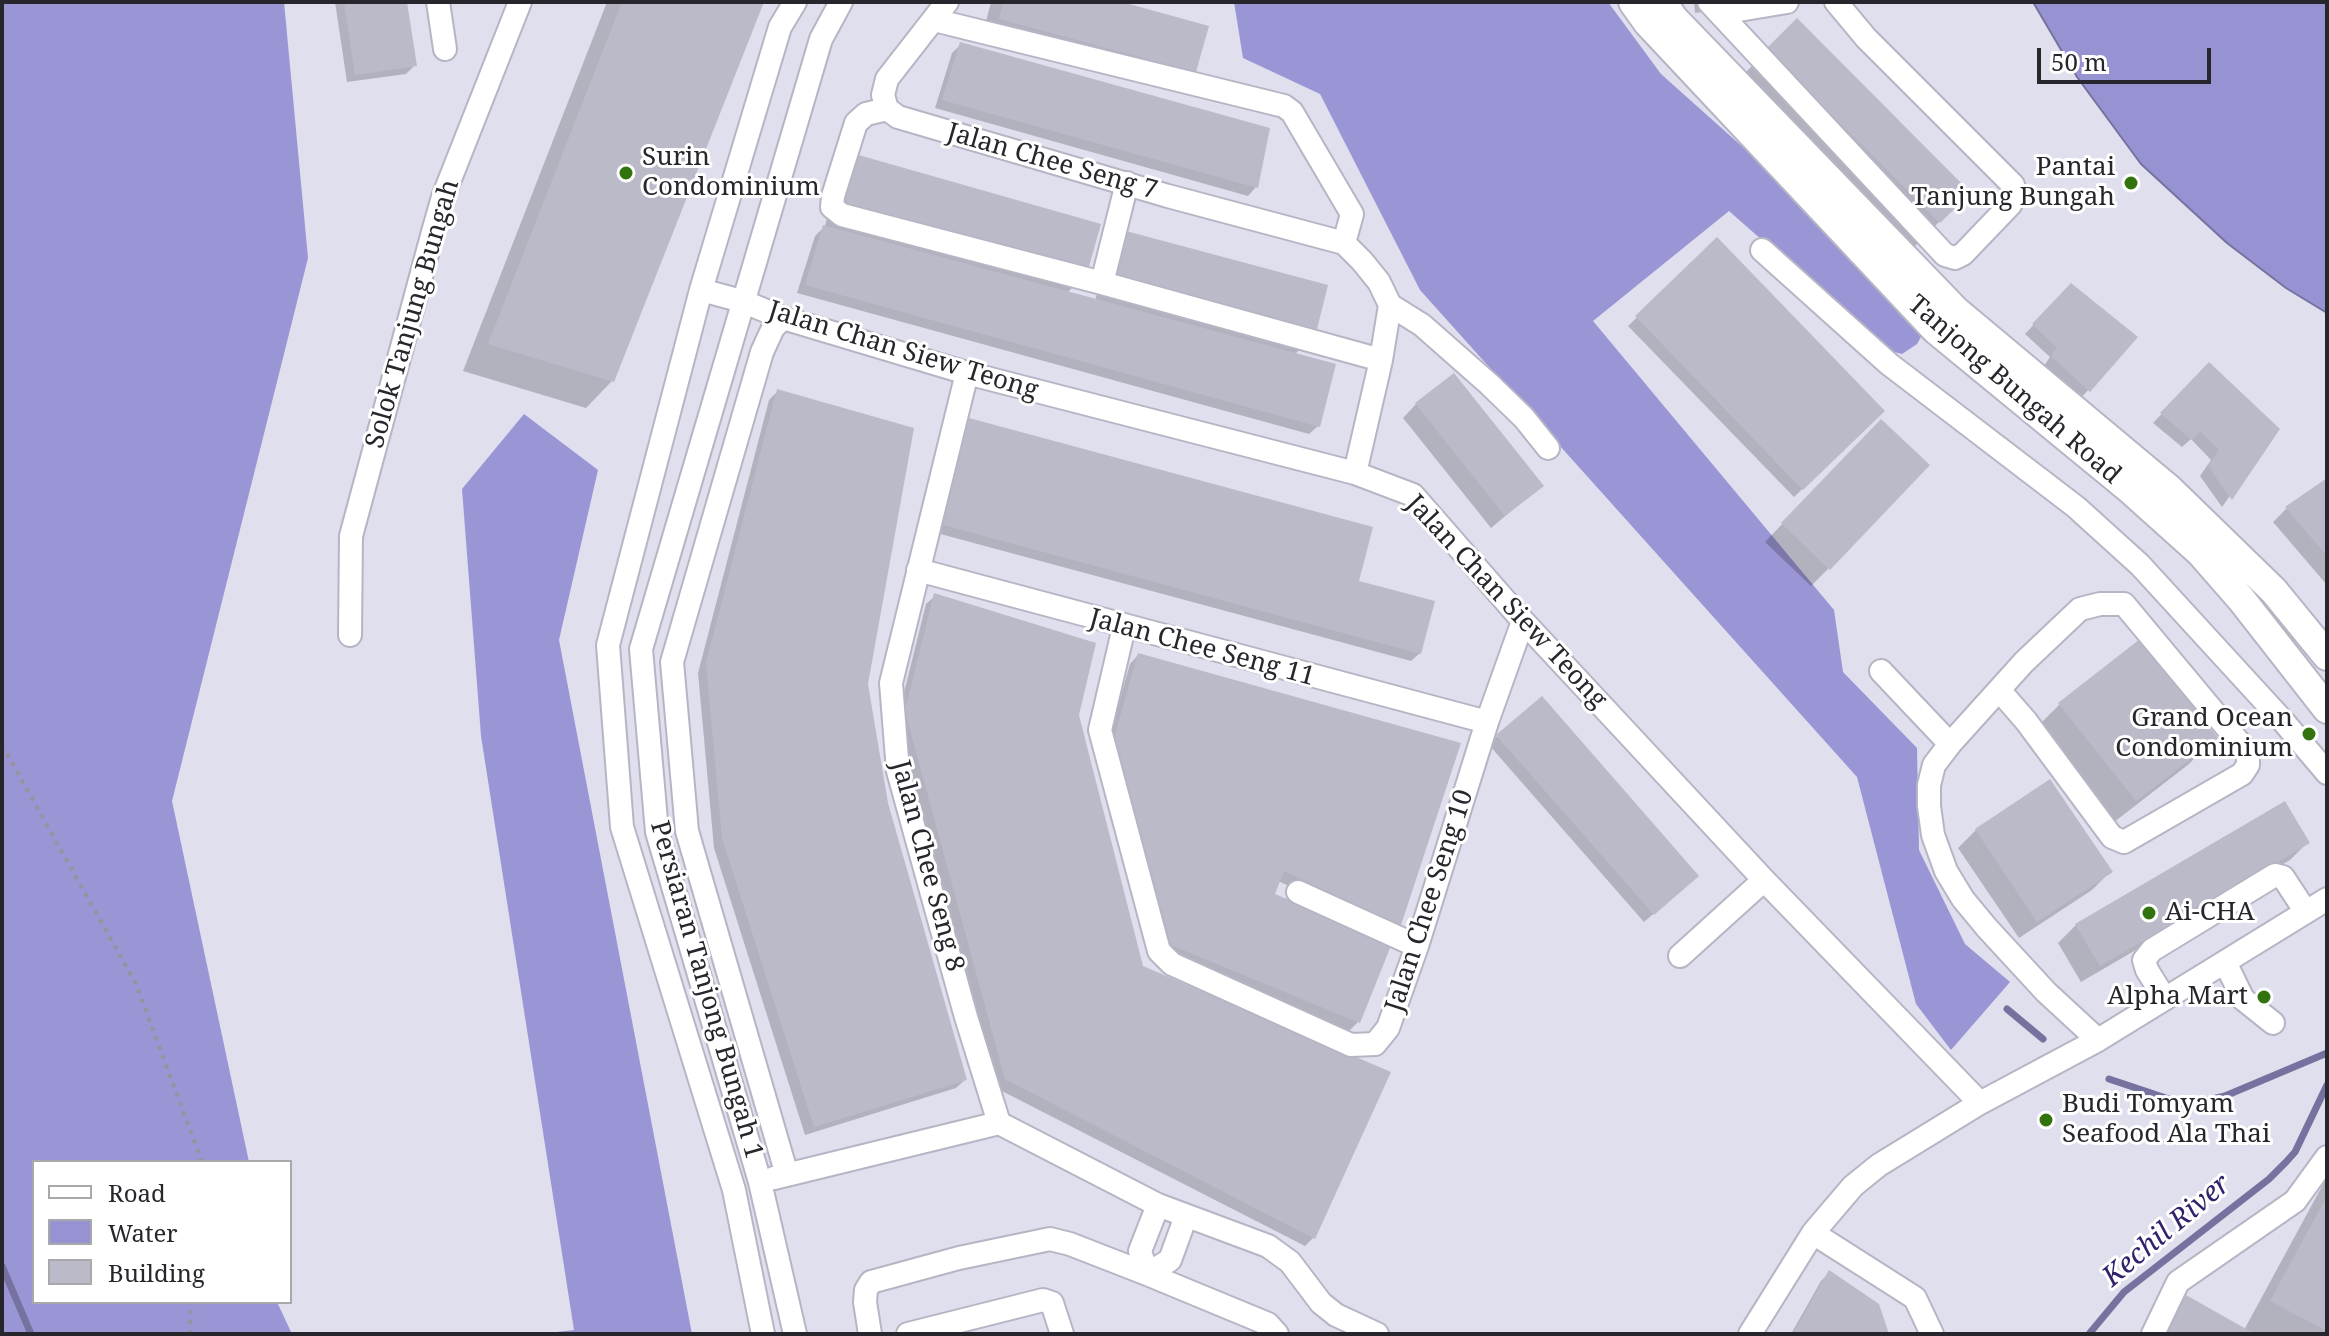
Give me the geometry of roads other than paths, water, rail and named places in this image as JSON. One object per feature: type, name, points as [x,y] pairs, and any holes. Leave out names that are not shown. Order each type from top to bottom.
[{"type":"main road","name":"Tanjong Bungah Road","points":[[1633,2],[1648,23],[1936,330],[2132,491],[2200,552],[2327,709]]},
{"type":"main road","name":"Tanjong Bungah Road","points":[[1662,2],[1674,19],[1956,311],[2169,489],[2274,591],[2327,656]]},
{"type":"street","points":[[438,2],[445,49]]},
{"type":"street","name":"Solok Tanjung Bungah","points":[[350,635],[351,536],[416,293],[443,197],[520,2]]},
{"type":"street","name":"Persiaran Tanjong Bungah 1","points":[[763,1334],[734,1190],[622,827],[608,645],[701,290],[780,27],[795,2]]},
{"type":"street","name":"Persiaran Tanjong Bungah 1","points":[[795,1334],[760,1182],[657,832],[641,649],[821,39],[841,2]]},
{"type":"street","points":[[1715,8],[1787,2]]},
{"type":"street","points":[[1715,8],[1945,255],[1955,258],[1963,254],[2010,205],[2015,196],[2013,185],[1866,38],[1836,2]]},
{"type":"street","points":[[1381,360],[842,215],[832,207],[833,196],[856,123],[866,114],[887,109],[883,95],[887,79],[940,11],[1284,106],[1292,112],[1352,214],[1344,243],[1379,282],[1390,305],[1422,325],[1479,375],[1524,418],[1548,448]]},
{"type":"street","name":"Jalan Chee Seng 7","points":[[887,109],[898,117],[1344,243]]},
{"type":"street","points":[[1102,283],[1127,183]]},
{"type":"street","points":[[1894,244],[1915,222]]},
{"type":"street","points":[[1762,250],[1889,364],[2076,507],[2140,565],[2327,773]]},
{"type":"street","name":"Jalan Chan Siew Teong","points":[[701,290],[967,373],[1355,473],[1413,495],[1523,621],[1764,880],[1980,1103]]},
{"type":"street","points":[[1355,473],[1381,360],[1390,305]]},
{"type":"street","name":"Persiaran Tanjong Bungah 1","points":[[783,318],[773,328],[762,352],[672,662],[687,831],[787,1175]]},
{"type":"street","points":[[730,343],[762,352]]},
{"type":"street","name":"Jalan Chee Seng 8","points":[[967,373],[891,683],[898,771],[966,1017],[999,1123]]},
{"type":"street","name":"Jalan Chee Seng 11","points":[[918,570],[1487,722]]},
{"type":"street","points":[[1999,690],[2026,721],[2112,837],[2124,842],[2242,774],[2248,765],[2248,753],[2124,604],[2100,604],[2080,609],[2024,662],[1950,744],[1934,765],[1929,785],[1933,835],[1946,871],[1963,899],[1987,928],[2046,992],[2098,1040]]},
{"type":"street","name":"Jalan Chee Seng 10","points":[[1124,627],[1100,730],[1159,951],[1172,964],[1351,1045],[1375,1044],[1388,1028],[1523,621]]},
{"type":"street","points":[[1881,671],[1950,744]]},
{"type":"street","points":[[2165,999],[2144,960],[2152,950],[2275,875],[2283,877],[2306,912]]},
{"type":"street","points":[[1680,956],[1764,880]]},
{"type":"street","points":[[1298,892],[1417,946]]},
{"type":"street","points":[[1750,1334],[1813,1233],[1853,1186],[1879,1165],[1980,1103],[2098,1040],[2327,899]]},
{"type":"street","points":[[2225,962],[2243,999],[2273,1023]]},
{"type":"street","points":[[734,1190],[999,1123],[1158,1205],[1268,1246],[1290,1262],[1321,1303],[1336,1315],[1377,1334]]},
{"type":"street","points":[[2153,1334],[2178,1282],[2295,1201],[2327,1157]]},
{"type":"street","points":[[1147,1274],[1140,1251],[1158,1205]]},
{"type":"street","points":[[1147,1274],[1170,1260],[1186,1216]]},
{"type":"street","points":[[1813,1233],[1915,1298],[1932,1334]]},
{"type":"street","points":[[870,1334],[865,1302],[866,1290],[871,1282],[974,1254],[1050,1239],[1147,1274],[1268,1324],[1277,1334]]},
{"type":"street","points":[[908,1334],[1043,1300],[1052,1303],[1062,1334]]},
{"type":"water","points":[[2033,2],[2327,2],[2327,313],[2286,288],[2227,243],[2141,164],[2077,77]]},
{"type":"waterway","name":"Kechil River","points":[[2007,1009],[2043,1039]]},
{"type":"waterway","name":"Kechil River","points":[[2109,1079],[2187,1105],[2225,1096],[2327,1053]]},
{"type":"waterway","name":"Kechil River","points":[[2089,1334],[2124,1292],[2269,1179],[2286,1162],[2295,1152],[2327,1085]]},
{"type":"waterway","points":[[2,1266],[31,1334]]},
{"type":"place","name":"Surin Condominium","points":[[626,173]]},
{"type":"place","name":"Pantai Tanjung Bungah","points":[[2131,183]]},
{"type":"place","name":"Grand Ocean Condominium","points":[[2309,734]]},
{"type":"place","name":"Ai-CHA","points":[[2149,913]]},
{"type":"place","name":"Alpha Mart","points":[[2264,997]]},
{"type":"place","name":"Budi Tomyam Seafood Ala Thai","points":[[2046,1120]]}]
